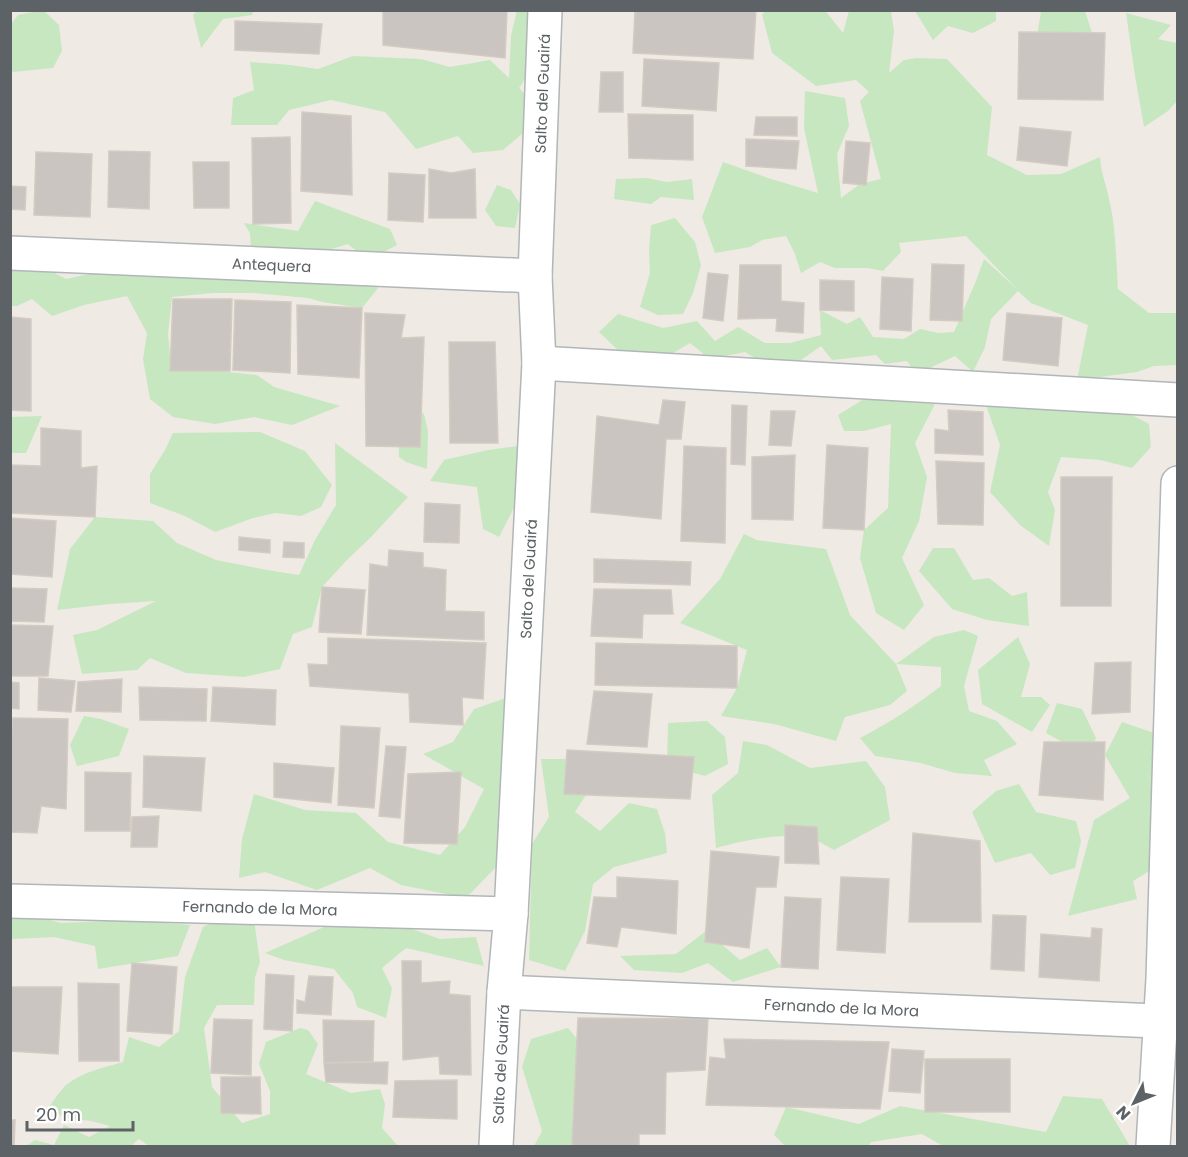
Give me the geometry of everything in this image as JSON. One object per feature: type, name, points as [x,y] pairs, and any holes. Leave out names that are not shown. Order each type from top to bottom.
[{"type":"street","name":"Salto del Guairá","points":[[496,1146],[504,993],[511,914],[539,363],[535,276],[545,10]]},
{"type":"street","name":"Antequera","points":[[10,253],[535,276]]},
{"type":"street","points":[[539,363],[1178,400]]},
{"type":"street","points":[[1153,1146],[1169,1021],[1163,980],[1178,483]]},
{"type":"street","name":"Fernando de la Mora","points":[[10,901],[511,914]]},
{"type":"street","name":"Fernando de la Mora","points":[[504,993],[1169,1021]]},
{"type":"green space","points":[[43,10],[59,25],[62,51],[53,68],[13,72],[11,70],[11,24],[18,15]]},
{"type":"green space","points":[[517,10],[548,11],[561,52],[534,65],[519,88],[547,117],[503,150],[473,153],[458,136],[416,149],[385,112],[331,100],[289,110],[277,125],[231,125],[233,98],[254,90],[250,62],[318,69],[353,56],[421,59],[450,67],[490,60],[509,78],[511,36]]},
{"type":"green space","points":[[197,11],[253,11],[252,15],[223,19],[201,48],[193,15]]},
{"type":"green space","points":[[766,11],[824,11],[843,33],[849,11],[891,11],[894,31],[889,73],[904,60],[947,59],[992,107],[987,155],[1027,175],[1061,174],[1100,157],[1113,221],[1118,289],[1149,313],[1177,313],[1177,365],[1154,366],[1137,372],[1077,380],[1088,325],[1031,303],[1018,291],[991,319],[985,347],[973,372],[955,356],[917,374],[907,361],[885,364],[876,355],[832,360],[821,346],[794,365],[768,366],[745,352],[710,359],[690,343],[663,359],[620,352],[599,332],[618,314],[663,328],[697,321],[715,341],[738,327],[765,343],[790,343],[821,335],[820,310],[847,324],[860,317],[873,337],[904,339],[920,329],[938,333],[954,332],[984,259],[1018,290],[966,236],[899,243],[901,252],[883,271],[868,268],[835,268],[820,262],[801,273],[786,236],[762,240],[750,247],[715,253],[702,217],[723,162],[818,193],[804,128],[805,91],[845,98],[849,126],[837,154],[841,198],[860,184],[881,179],[860,101],[869,92],[856,80],[816,86],[772,53],[762,14]]},
{"type":"green space","points":[[915,11],[996,11],[996,21],[973,33],[948,26],[933,40]]},
{"type":"green space","points":[[1041,11],[1085,11],[1092,33],[1037,37]]},
{"type":"green space","points":[[1126,13],[1171,25],[1158,39],[1177,43],[1177,101],[1168,111],[1144,127],[1135,76]]},
{"type":"green space","points":[[647,178],[667,182],[692,179],[694,200],[661,197],[651,204],[614,199],[616,179]]},
{"type":"green space","points":[[497,185],[511,190],[520,204],[515,228],[496,226],[485,210]]},
{"type":"green space","points":[[315,201],[390,229],[397,245],[368,260],[348,244],[318,253],[251,249],[250,233],[244,223],[298,231]]},
{"type":"green space","points":[[675,218],[695,242],[701,265],[693,293],[683,314],[658,315],[640,307],[650,273],[651,225]]},
{"type":"green space","points":[[36,263],[66,279],[99,272],[361,276],[378,288],[362,308],[308,298],[253,293],[212,293],[172,297],[168,334],[171,366],[257,375],[274,387],[340,406],[292,425],[254,417],[215,424],[173,417],[150,399],[143,359],[147,333],[127,296],[84,305],[52,316],[32,299],[17,306],[11,306],[11,265]]},
{"type":"green space","points":[[864,399],[935,404],[915,443],[927,477],[919,521],[902,558],[924,605],[904,630],[876,613],[860,558],[864,530],[888,508],[891,424],[864,431],[844,431],[838,415]]},
{"type":"green space","points":[[407,400],[424,414],[428,431],[427,469],[406,462],[399,457],[398,420]]},
{"type":"green space","points":[[1111,404],[1149,424],[1151,447],[1132,468],[1100,460],[1061,457],[1048,492],[1055,510],[1049,546],[1020,525],[990,492],[1000,445],[986,405]]},
{"type":"green space","points":[[42,416],[26,453],[11,453],[11,417]]},
{"type":"green space","points":[[260,432],[305,451],[332,485],[321,507],[301,516],[276,513],[253,518],[215,532],[185,516],[150,503],[150,474],[173,433]]},
{"type":"green space","points":[[335,443],[408,497],[322,587],[312,627],[293,634],[280,669],[244,677],[186,673],[150,658],[137,670],[82,674],[73,635],[97,630],[156,601],[57,610],[70,549],[95,517],[153,521],[177,543],[216,560],[299,575],[315,540],[336,505]]},
{"type":"green space","points":[[518,446],[525,475],[522,492],[499,537],[483,529],[477,487],[430,481],[444,460]]},
{"type":"green space","points":[[744,534],[757,540],[826,549],[850,615],[896,664],[907,691],[890,705],[845,717],[836,741],[774,724],[721,716],[737,688],[747,650],[680,623],[720,579]]},
{"type":"green space","points":[[933,548],[954,548],[973,580],[989,578],[1012,596],[1027,592],[1029,626],[987,620],[952,609],[919,571]]},
{"type":"green space","points":[[964,630],[978,636],[964,686],[969,711],[997,721],[1017,744],[984,760],[992,776],[955,773],[921,763],[875,756],[860,738],[902,714],[941,686],[941,667],[896,664],[934,637]]},
{"type":"green space","points":[[1018,637],[1030,664],[1021,697],[1041,697],[1050,705],[1032,732],[982,704],[978,670]]},
{"type":"green space","points":[[506,698],[500,863],[466,898],[401,885],[370,868],[317,890],[265,872],[239,878],[242,839],[254,794],[305,810],[356,813],[388,842],[440,855],[465,827],[484,789],[423,754],[453,742],[474,709]]},
{"type":"green space","points":[[1057,703],[1082,709],[1096,738],[1088,756],[1046,733]]},
{"type":"green space","points":[[84,716],[101,719],[129,729],[119,756],[77,766],[70,745]]},
{"type":"green space","points":[[707,721],[725,737],[728,764],[705,776],[667,766],[668,723]]},
{"type":"green space","points":[[1122,722],[1157,734],[1152,751],[1177,782],[1167,860],[1133,881],[1137,899],[1068,916],[1094,820],[1130,798],[1105,755]]},
{"type":"green space","points":[[743,741],[767,745],[810,768],[866,761],[885,787],[890,820],[834,850],[817,841],[793,836],[753,839],[716,848],[712,795],[738,773]]},
{"type":"green space","points":[[541,759],[582,759],[593,784],[575,812],[600,831],[629,803],[657,809],[665,833],[667,853],[614,867],[593,884],[585,931],[565,971],[529,960],[532,844],[549,817]]},
{"type":"green space","points":[[1019,784],[1036,812],[1076,821],[1081,841],[1075,868],[1050,875],[1031,853],[995,863],[972,812],[996,791]]},
{"type":"green space","points":[[11,912],[20,912],[61,923],[130,920],[190,925],[178,956],[98,969],[95,946],[54,937],[11,939]]},
{"type":"green space","points":[[233,913],[254,920],[260,962],[255,977],[254,1005],[217,1005],[204,1028],[212,1087],[242,1123],[270,1114],[270,1091],[259,1064],[266,1042],[300,1028],[308,1030],[318,1044],[306,1074],[351,1093],[380,1089],[385,1104],[382,1128],[398,1146],[149,1146],[139,1139],[131,1146],[26,1146],[35,1140],[54,1145],[64,1125],[89,1137],[110,1126],[66,1118],[47,1109],[71,1081],[92,1071],[123,1062],[129,1037],[159,1047],[179,1031],[185,977],[203,927]]},
{"type":"green space","points":[[331,924],[403,926],[440,939],[476,937],[484,966],[406,948],[382,968],[392,988],[386,1018],[357,1007],[353,993],[334,969],[284,960],[265,953]]},
{"type":"green space","points":[[706,931],[740,960],[767,948],[781,967],[733,982],[708,963],[682,973],[634,970],[620,956],[676,954]]},
{"type":"green space","points":[[568,1028],[603,1070],[573,1124],[582,1146],[534,1146],[542,1131],[522,1067],[531,1039]]},
{"type":"green space","points":[[1063,1096],[1102,1099],[1130,1146],[943,1146],[922,1134],[871,1142],[869,1146],[785,1146],[774,1135],[786,1107],[859,1124],[900,1106],[1046,1132]]},
{"type":"building","points":[[383,10],[507,10],[505,58],[383,45]]},
{"type":"building","points":[[635,10],[756,10],[753,59],[633,53]]},
{"type":"building","points":[[235,21],[322,24],[319,54],[235,50]]},
{"type":"building","points":[[1019,32],[1105,33],[1103,100],[1018,99]]},
{"type":"building","points":[[644,59],[719,63],[716,111],[642,106]]},
{"type":"building","points":[[601,72],[623,72],[623,112],[599,112]]},
{"type":"building","points":[[302,112],[351,116],[352,195],[301,191]]},
{"type":"building","points":[[628,114],[693,115],[693,160],[629,158]]},
{"type":"building","points":[[756,117],[797,117],[797,136],[754,135]]},
{"type":"building","points":[[1020,127],[1071,132],[1067,166],[1017,160]]},
{"type":"building","points":[[290,137],[291,223],[253,224],[252,138]]},
{"type":"building","points":[[746,139],[799,141],[796,169],[746,166]]},
{"type":"building","points":[[846,141],[870,143],[866,185],[843,183]]},
{"type":"building","points":[[109,151],[150,152],[149,209],[108,207]]},
{"type":"building","points":[[36,152],[92,154],[90,217],[34,215]]},
{"type":"building","points":[[193,162],[229,162],[229,208],[194,208]]},
{"type":"building","points":[[429,169],[451,173],[475,169],[476,218],[429,218]]},
{"type":"building","points":[[389,173],[425,175],[423,222],[388,220]]},
{"type":"building","points":[[10,186],[26,187],[25,210],[10,209]]},
{"type":"building","points":[[932,264],[964,265],[962,321],[930,320]]},
{"type":"building","points":[[740,265],[781,265],[781,301],[804,303],[803,333],[776,331],[777,318],[738,319]]},
{"type":"building","points":[[708,273],[728,275],[723,321],[703,318]]},
{"type":"building","points":[[882,277],[913,279],[911,331],[880,329]]},
{"type":"building","points":[[820,280],[854,281],[854,311],[820,310]]},
{"type":"building","points":[[173,299],[232,299],[230,371],[170,371]]},
{"type":"building","points":[[235,300],[291,302],[290,373],[233,370]]},
{"type":"building","points":[[297,305],[362,308],[359,378],[298,374]]},
{"type":"building","points":[[365,313],[405,315],[401,338],[424,337],[420,447],[366,446]]},
{"type":"building","points":[[1007,313],[1062,318],[1058,366],[1003,360]]},
{"type":"building","points":[[10,317],[31,319],[31,411],[10,410]]},
{"type":"building","points":[[449,342],[495,342],[498,443],[450,443]]},
{"type":"building","points":[[663,400],[685,402],[681,439],[666,439],[661,519],[591,512],[597,416],[659,425]]},
{"type":"building","points":[[732,405],[747,406],[745,465],[731,464]]},
{"type":"building","points":[[948,410],[983,412],[983,455],[935,453],[935,429],[949,431]]},
{"type":"building","points":[[771,411],[795,411],[791,446],[769,445]]},
{"type":"building","points":[[41,428],[81,431],[81,468],[97,466],[95,517],[10,513],[10,465],[41,466]]},
{"type":"building","points":[[827,445],[868,448],[864,530],[823,528]]},
{"type":"building","points":[[684,446],[726,448],[725,543],[681,541]]},
{"type":"building","points":[[795,455],[793,520],[752,519],[752,457]]},
{"type":"building","points":[[936,461],[984,463],[983,525],[938,524]]},
{"type":"building","points":[[1061,477],[1112,477],[1111,606],[1061,606]]},
{"type":"building","points":[[425,503],[460,505],[459,543],[424,542]]},
{"type":"building","points":[[10,518],[56,521],[52,577],[10,574]]},
{"type":"building","points":[[239,537],[270,540],[270,553],[239,550]]},
{"type":"building","points":[[284,542],[304,543],[304,558],[283,557]]},
{"type":"building","points":[[389,550],[423,553],[423,567],[446,570],[445,611],[484,612],[484,640],[367,635],[370,564],[388,567]]},
{"type":"building","points":[[594,559],[691,562],[690,585],[594,582]]},
{"type":"building","points":[[322,587],[365,590],[361,634],[319,632]]},
{"type":"building","points":[[10,588],[47,589],[44,622],[10,621]]},
{"type":"building","points":[[594,589],[671,590],[673,614],[643,614],[642,638],[591,636]]},
{"type":"building","points":[[10,625],[53,626],[48,676],[10,676]]},
{"type":"building","points":[[328,638],[486,643],[483,699],[462,697],[463,725],[410,722],[409,693],[310,686],[308,664],[328,665]]},
{"type":"building","points":[[596,643],[737,646],[737,688],[595,685]]},
{"type":"building","points":[[1131,662],[1130,712],[1092,714],[1095,663]]},
{"type":"building","points":[[39,678],[75,681],[71,712],[38,710]]},
{"type":"building","points":[[122,679],[121,712],[76,711],[78,682]]},
{"type":"building","points":[[10,682],[19,683],[19,709],[10,708]]},
{"type":"building","points":[[139,687],[207,689],[206,721],[140,720]]},
{"type":"building","points":[[213,687],[276,690],[275,725],[211,721]]},
{"type":"building","points":[[594,691],[652,694],[647,747],[587,744]]},
{"type":"building","points":[[13,718],[68,719],[66,809],[41,806],[37,833],[10,832],[10,747]]},
{"type":"building","points":[[341,726],[380,728],[374,808],[338,805]]},
{"type":"building","points":[[1044,742],[1105,742],[1103,800],[1039,795]]},
{"type":"building","points":[[386,746],[406,747],[400,818],[379,816]]},
{"type":"building","points":[[567,750],[694,757],[690,799],[564,794]]},
{"type":"building","points":[[144,756],[205,758],[201,811],[143,807]]},
{"type":"building","points":[[274,763],[334,768],[331,803],[274,797]]},
{"type":"building","points":[[85,772],[131,773],[130,831],[85,831]]},
{"type":"building","points":[[461,772],[457,844],[404,843],[408,774]]},
{"type":"building","points":[[159,816],[157,847],[131,847],[132,817]]},
{"type":"building","points":[[785,825],[817,827],[819,864],[785,863]]},
{"type":"building","points":[[913,833],[980,841],[981,922],[909,922]]},
{"type":"building","points":[[711,851],[779,857],[776,887],[756,887],[749,948],[705,942]]},
{"type":"building","points":[[617,877],[678,881],[676,934],[621,927],[617,947],[587,943],[594,897],[617,898]]},
{"type":"building","points":[[841,877],[889,879],[885,953],[837,950]]},
{"type":"building","points":[[785,897],[821,899],[818,969],[781,967]]},
{"type":"building","points":[[993,915],[1026,916],[1024,971],[991,969]]},
{"type":"building","points":[[1092,928],[1102,929],[1099,981],[1039,977],[1041,934],[1091,938]]},
{"type":"building","points":[[402,961],[421,961],[421,983],[450,981],[449,994],[470,996],[471,1075],[440,1074],[439,1056],[403,1060]]},
{"type":"building","points":[[132,963],[177,967],[172,1034],[127,1031]]},
{"type":"building","points":[[266,974],[294,976],[292,1031],[264,1029]]},
{"type":"building","points":[[309,976],[333,977],[331,1015],[297,1013],[297,1000],[305,1002]]},
{"type":"building","points":[[78,983],[119,984],[119,1061],[79,1061]]},
{"type":"building","points":[[10,987],[62,987],[58,1054],[10,1051]]},
{"type":"building","points":[[578,1018],[708,1019],[705,1070],[666,1072],[665,1134],[639,1134],[639,1146],[572,1146]]},
{"type":"building","points":[[214,1019],[252,1020],[251,1075],[211,1073]]},
{"type":"building","points":[[323,1020],[374,1021],[373,1061],[324,1063]]},
{"type":"building","points":[[724,1039],[889,1042],[880,1109],[706,1105],[710,1057],[726,1059]]},
{"type":"building","points":[[892,1049],[924,1051],[920,1093],[889,1091]]},
{"type":"building","points":[[925,1059],[1010,1059],[1010,1112],[925,1112]]},
{"type":"building","points":[[388,1062],[387,1084],[326,1082],[324,1063]]},
{"type":"building","points":[[221,1077],[260,1077],[261,1114],[221,1113]]},
{"type":"building","points":[[457,1080],[457,1119],[393,1117],[395,1081]]},
{"type":"building","points":[[10,1120],[15,1120],[14,1146],[10,1146]]}]
